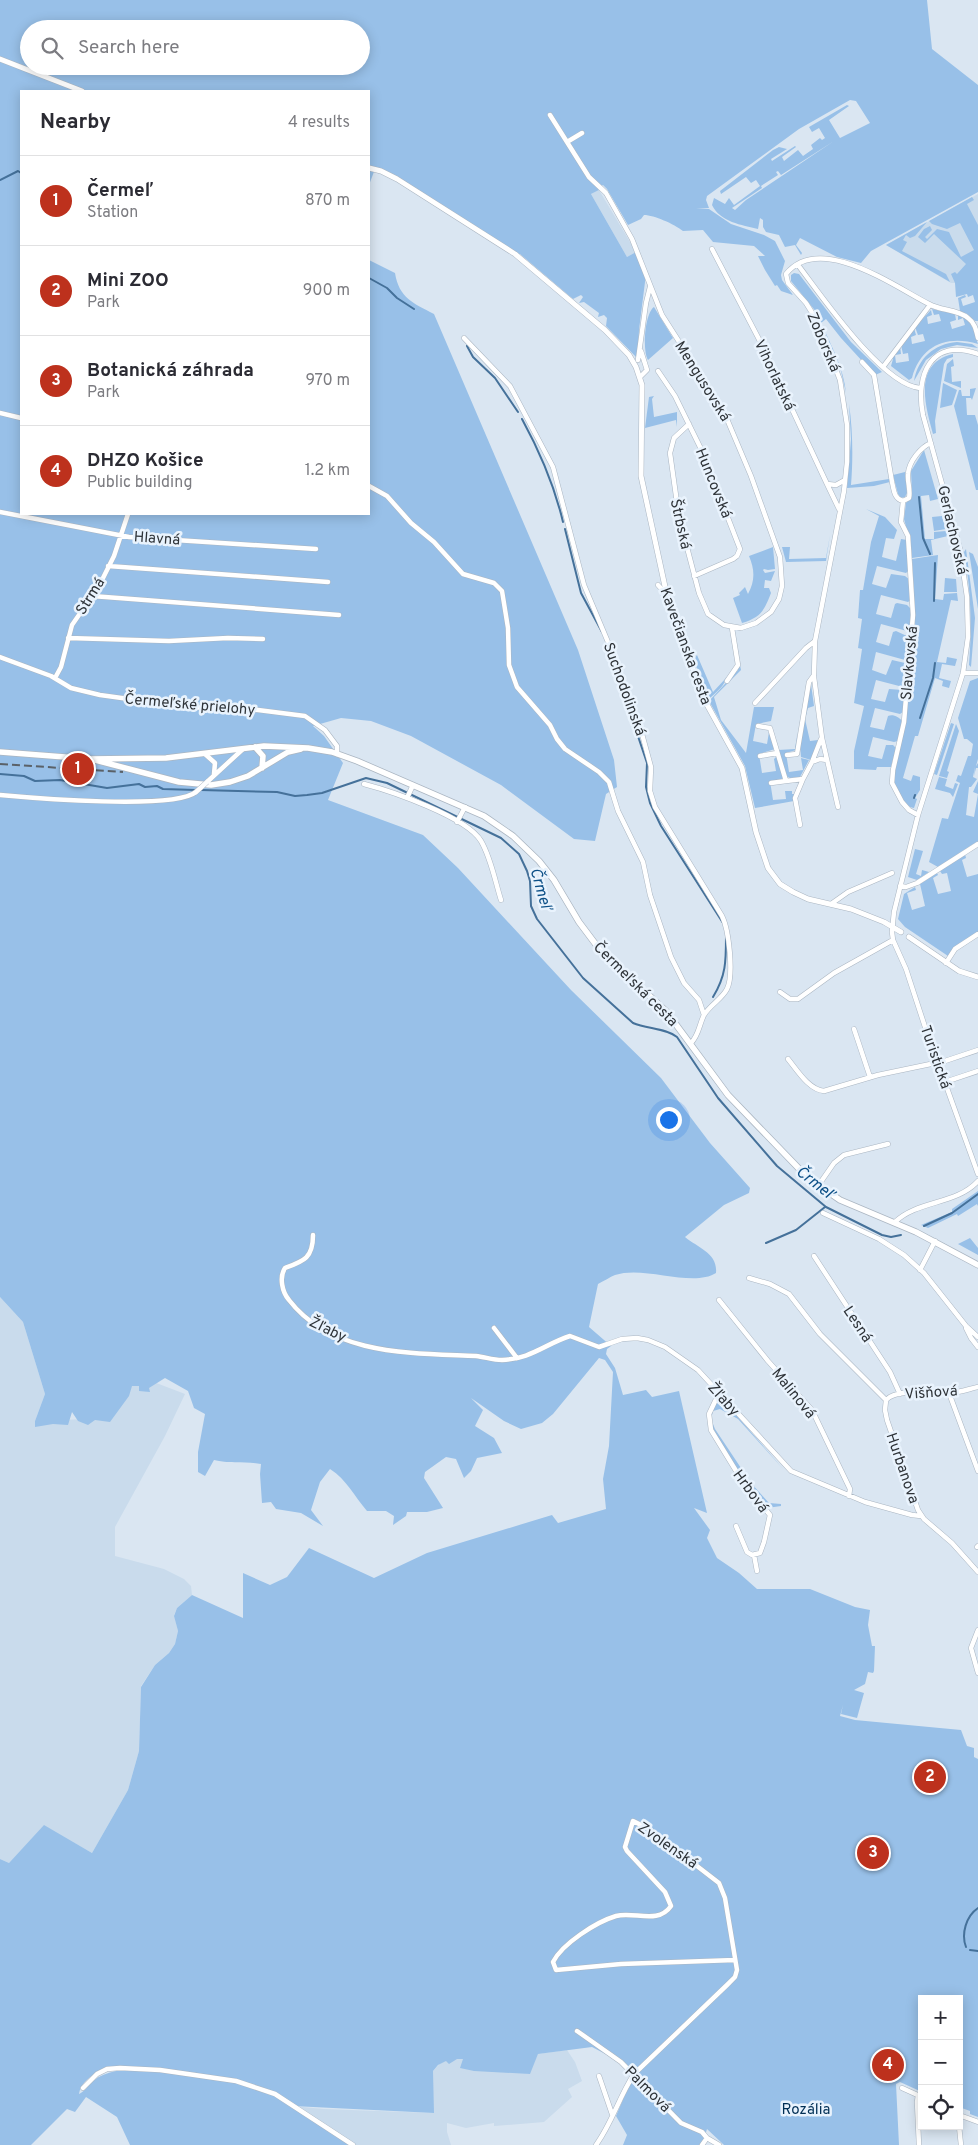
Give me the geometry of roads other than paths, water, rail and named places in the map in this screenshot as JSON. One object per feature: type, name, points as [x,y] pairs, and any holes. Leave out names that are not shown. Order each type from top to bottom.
[{"type":"main road","name":"Čermeľská cesta","points":[[91,759],[130,760],[206,754],[278,745],[308,748],[337,754],[465,807],[492,821],[513,836],[530,852],[554,880],[593,942],[612,962],[656,1000],[691,1043],[717,1082],[792,1163],[818,1186],[844,1202],[895,1222],[935,1241],[978,1266]]},
{"type":"main road","points":[[255,747],[264,756],[262,768]]},
{"type":"main road","points":[[0,752],[91,759],[179,782],[212,784],[238,780],[288,752],[308,748]]},
{"type":"main road","points":[[123,766],[124,762],[130,760]]},
{"type":"street","points":[[0,59],[20,67]]},
{"type":"street","points":[[41,75],[79,90]]},
{"type":"street","name":"Mengusovská","points":[[550,115],[589,177],[606,193],[632,240],[658,304],[676,338],[724,412],[736,436],[780,557],[782,586],[775,608],[756,623],[741,628],[732,628]]},
{"type":"street","points":[[567,142],[582,133]]},
{"type":"street","points":[[370,168],[381,171],[397,179],[516,254],[605,330],[638,361],[658,371]]},
{"type":"street","name":"Vihorlatská","points":[[712,249],[763,347],[839,509]]},
{"type":"street","points":[[798,265],[807,260],[835,260],[856,265],[930,305],[954,311],[968,318],[973,323],[978,338]]},
{"type":"street","name":"Zoborská","points":[[839,509],[845,480],[847,425],[840,380],[815,316],[786,278],[788,272],[798,265],[851,334],[884,367],[910,386],[920,388]]},
{"type":"street","points":[[641,380],[638,361],[645,309],[651,286]]},
{"type":"street","points":[[645,309],[652,303],[658,304]]},
{"type":"street","points":[[884,367],[930,305]]},
{"type":"street","name":"Suchodolinská","points":[[464,338],[510,386],[548,455],[558,483],[584,585],[616,661],[642,734],[651,767],[650,791],[655,807],[726,923],[730,942],[729,984],[723,994],[704,1015],[697,1036],[691,1043]]},
{"type":"street","name":"Gerlachovská","points":[[892,926],[918,815],[963,674],[968,631],[964,572],[955,528],[921,403],[920,388],[925,369],[938,355],[957,349],[978,354]]},
{"type":"street","name":"Slavkovská","points":[[862,362],[874,375],[895,495],[903,501]]},
{"type":"street","points":[[641,380],[646,373],[647,367]]},
{"type":"street","points":[[646,373],[658,371]]},
{"type":"street","name":"Huncovská","points":[[658,371],[675,396],[710,468],[740,549],[737,556],[733,559],[694,576]]},
{"type":"street","name":"Kavečianska cesta","points":[[641,380],[641,476],[666,594],[705,702],[742,768],[756,832],[768,868],[775,879],[785,887],[808,899],[850,909],[892,926],[901,932]]},
{"type":"street","points":[[0,413],[20,418]]},
{"type":"street","name":"Štrbská","points":[[689,424],[674,438],[671,444],[670,463],[676,505],[694,576],[704,606],[708,614],[719,623],[732,628]]},
{"type":"street","name":"Slavkovská","points":[[918,815],[913,813],[902,802],[892,783],[893,770],[904,722],[913,615],[908,536],[901,522],[903,501],[910,496],[908,471],[919,451],[931,443]]},
{"type":"street","points":[[827,484],[836,485],[845,480]]},
{"type":"street","points":[[370,487],[387,496],[411,523],[434,542],[463,574],[494,583],[502,591],[508,628],[509,665],[517,687],[550,725],[557,740],[565,749],[599,772],[609,782],[621,818],[643,862],[648,888],[671,957],[684,983],[699,1000],[704,1015]]},
{"type":"street","points":[[838,807],[822,738],[814,675],[815,642],[839,509]]},
{"type":"street","name":"Hlavná","points":[[0,512],[122,535],[316,549]]},
{"type":"street","name":"Strmá","points":[[55,678],[61,667],[72,625],[92,596],[108,566],[122,535],[128,515]]},
{"type":"street","points":[[108,566],[328,582]]},
{"type":"street","points":[[658,586],[666,594]]},
{"type":"street","points":[[92,596],[339,616]]},
{"type":"street","points":[[727,681],[738,665],[732,628]]},
{"type":"street","points":[[68,638],[169,641],[228,638],[263,639]]},
{"type":"street","points":[[755,703],[806,648],[815,642]]},
{"type":"street","name":"Čermeľské prielohy","points":[[0,657],[55,678],[70,688],[100,695],[188,707],[252,710],[305,716],[325,730],[337,746],[337,754]]},
{"type":"street","points":[[963,674],[978,673]]},
{"type":"street","points":[[788,755],[797,754],[809,682],[814,675]]},
{"type":"street","points":[[758,726],[770,728],[786,781]]},
{"type":"street","points":[[800,825],[795,798],[822,738]]},
{"type":"street","points":[[0,796],[74,801],[139,801],[184,798],[196,792],[243,749]]},
{"type":"street","points":[[760,756],[778,752]]},
{"type":"street","points":[[206,754],[215,763],[214,775]]},
{"type":"street","points":[[812,762],[820,759],[827,760]]},
{"type":"street","points":[[771,783],[803,779]]},
{"type":"street","points":[[364,784],[408,795],[459,818],[481,841],[501,900]]},
{"type":"street","points":[[408,795],[412,785]]},
{"type":"street","points":[[459,818],[465,807]]},
{"type":"street","points":[[900,886],[906,887],[917,883],[978,844]]},
{"type":"street","points":[[831,904],[848,892],[892,873]]},
{"type":"street","name":"Turistická","points":[[892,926],[893,940],[906,969],[937,1062],[978,1174]]},
{"type":"street","points":[[946,963],[956,948],[978,934]]},
{"type":"street","points":[[909,937],[958,971],[978,977]]},
{"type":"street","points":[[780,992],[790,999],[798,999],[834,973],[893,940]]},
{"type":"street","points":[[854,1029],[870,1077]]},
{"type":"street","points":[[788,1059],[810,1084],[821,1091],[978,1050]]},
{"type":"street","points":[[945,1082],[978,1071]]},
{"type":"street","points":[[818,1186],[834,1163],[844,1155],[888,1144]]},
{"type":"street","points":[[895,1222],[912,1211],[966,1192],[978,1181]]},
{"type":"street","points":[[823,1212],[879,1239],[904,1255],[924,1273],[966,1326],[978,1338]]},
{"type":"street","name":"Žľaby","points":[[312,1235],[313,1246],[308,1254],[298,1264],[285,1268],[282,1279],[285,1295],[310,1322],[337,1336],[386,1351],[503,1360],[535,1354],[554,1342],[570,1336],[599,1347],[627,1338],[642,1338],[665,1347],[698,1370],[788,1470],[849,1496],[882,1507],[921,1516]]},
{"type":"street","points":[[920,1270],[935,1241]]},
{"type":"street","name":"Lesná","points":[[814,1256],[890,1372],[900,1394]]},
{"type":"street","points":[[749,1278],[770,1284],[790,1294],[820,1334],[886,1400]]},
{"type":"street","name":"Malinová","points":[[718,1300],[768,1361],[812,1410],[850,1489],[849,1496]]},
{"type":"street","points":[[966,1326],[971,1338],[978,1346]]},
{"type":"street","points":[[494,1328],[517,1358]]},
{"type":"street","name":"Višňová","points":[[886,1400],[889,1397],[900,1394],[949,1393],[978,1387]]},
{"type":"street","name":"Hrbová","points":[[719,1393],[709,1414],[711,1430],[741,1479],[770,1514],[762,1550],[754,1555]]},
{"type":"street","points":[[949,1393],[978,1471]]},
{"type":"street","name":"Hurbanova","points":[[886,1400],[887,1420],[915,1504],[921,1516],[952,1543],[978,1572]]},
{"type":"street","points":[[736,1526],[745,1550],[749,1554],[754,1555],[757,1571]]},
{"type":"street","points":[[978,1630],[971,1648],[978,1673]]},
{"type":"street","name":"Zvolenská","points":[[596,2145],[605,2133],[612,2114],[634,2074],[732,1981],[737,1974],[735,1960],[726,1898],[719,1883],[649,1829],[633,1821],[626,1843],[627,1851],[665,1892],[671,1906],[665,1912],[656,1916],[616,1916],[602,1923],[572,1941],[558,1955],[554,1965],[558,1971],[621,1964],[735,1960]]},
{"type":"street","name":"Palmová","points":[[577,2031],[617,2058],[681,2123],[702,2132],[707,2138],[719,2145]]},
{"type":"street","points":[[82,2088],[107,2069],[120,2068],[160,2070],[236,2081],[275,2094],[353,2145]]},
{"type":"street","points":[[599,2076],[612,2114]]},
{"type":"street","points":[[902,2088],[918,2095]]},
{"type":"street","points":[[918,2099],[916,2102],[919,2145]]},
{"type":"street","points":[[963,2117],[978,2122]]},
{"type":"street","points":[[959,2130],[961,2145]]},
{"type":"street","points":[[702,2145],[707,2138]]},
{"type":"waterway","points":[[0,180],[18,171],[20,172]]},
{"type":"waterway","points":[[370,279],[387,288],[397,298],[414,309]]},
{"type":"waterway","points":[[467,346],[473,357],[495,378],[518,412]]},
{"type":"waterway","points":[[522,419],[546,469],[563,522]]},
{"type":"waterway","points":[[919,497],[923,538],[930,554]]},
{"type":"waterway","points":[[565,529],[581,593],[602,632]]},
{"type":"waterway","points":[[934,601],[935,563]]},
{"type":"waterway","points":[[607,646],[612,659]]},
{"type":"waterway","points":[[920,718],[933,678],[935,663]]},
{"type":"waterway","points":[[614,665],[647,763],[646,787],[650,803],[661,826],[723,923]]},
{"type":"waterway","name":"Črmeľ","points":[[0,774],[24,776],[35,781],[60,780],[107,788],[139,784],[145,787],[157,786],[163,789],[196,790]]},
{"type":"waterway","name":"Črmeľ","points":[[201,790],[277,792],[295,796],[322,793],[366,778],[387,783],[501,838],[519,854],[527,871],[530,881],[531,906],[537,919],[583,978],[633,1023],[667,1032],[677,1037],[718,1098],[777,1166],[826,1207],[882,1235],[891,1237],[901,1235]]},
{"type":"waterway","points":[[713,997],[721,982],[726,954],[726,937]]},
{"type":"waterway","name":"Črmeľ","points":[[924,1226],[952,1213],[978,1194]]},
{"type":"waterway","points":[[766,1243],[796,1230],[825,1207]]},
{"type":"waterway","points":[[966,1947],[964,1931],[970,1916],[978,1908]]},
{"type":"waterway","points":[[970,1950],[978,1951]]},
{"type":"railway","points":[[0,764],[123,772]]},
{"type":"place","name":"Čermeľ","points":[[78,769]]},
{"type":"place","name":"Mini ZOO","points":[[930,1777]]},
{"type":"place","name":"Botanická záhrada","points":[[873,1853]]},
{"type":"place","name":"DHZO Košice","points":[[888,2065]]},
{"type":"park label","name":"Rozália","points":[[806,2109]]}]
